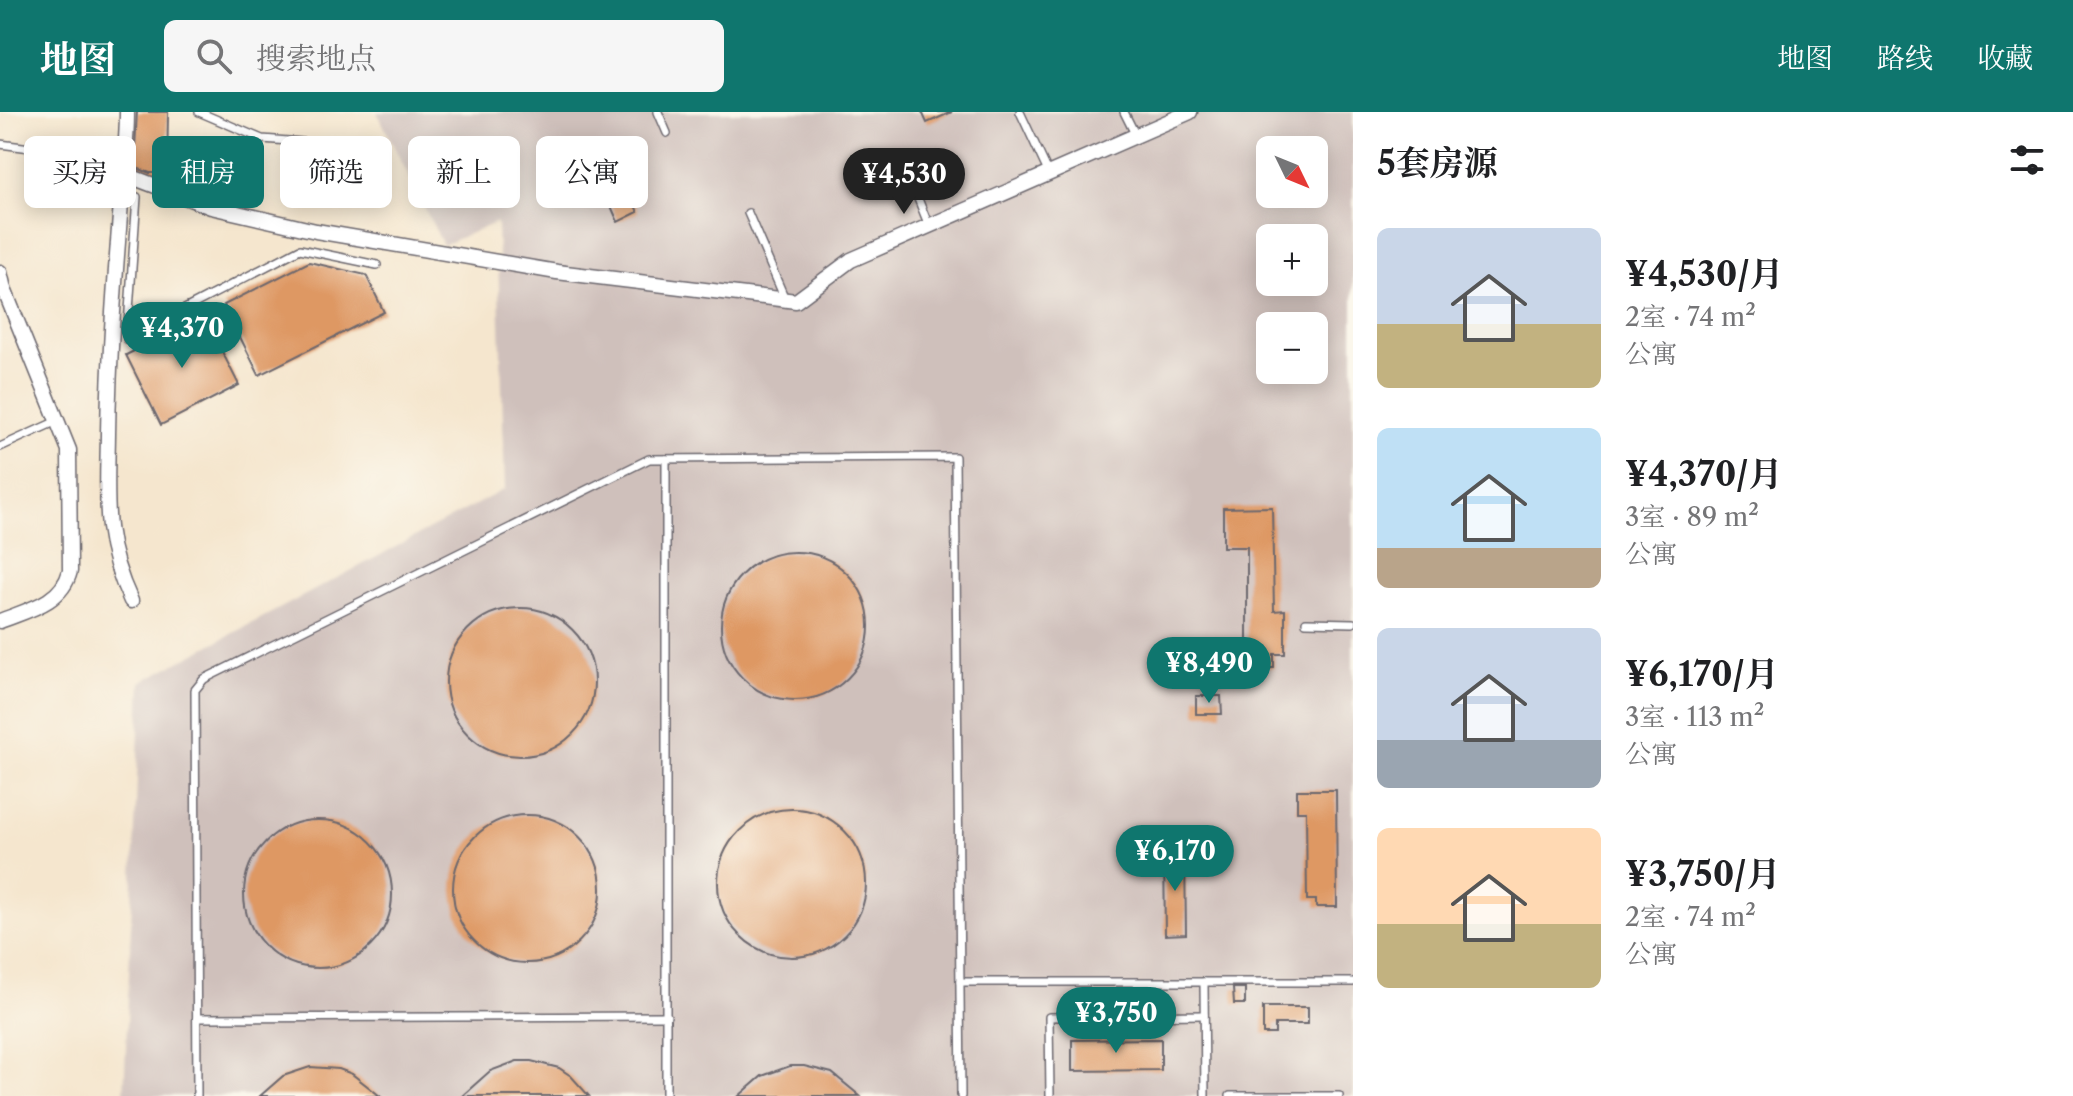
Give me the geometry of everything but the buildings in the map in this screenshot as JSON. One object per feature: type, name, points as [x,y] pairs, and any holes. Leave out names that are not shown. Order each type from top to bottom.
[{"type":"street","points":[[127,112],[127,136]]},
{"type":"street","points":[[136,179],[211,207],[316,231],[587,277],[796,301],[851,260],[1190,112]]},
{"type":"street","points":[[120,208],[108,381],[106,523],[116,569],[131,601]]},
{"type":"street","points":[[0,621],[47,602],[67,584],[70,571],[71,468],[69,450],[59,420],[1,278]]},
{"type":"lane","points":[[199,112],[262,139],[280,140]]},
{"type":"lane","points":[[658,112],[667,133]]},
{"type":"lane","points":[[1020,112],[1049,174]]},
{"type":"lane","points":[[1124,112],[1136,136]]},
{"type":"lane","points":[[0,144],[24,147]]},
{"type":"lane","points":[[902,159],[929,226]]},
{"type":"lane","points":[[136,197],[127,339],[300,249],[377,265]]},
{"type":"lane","points":[[748,213],[785,299]]},
{"type":"lane","points":[[0,447],[59,420]]},
{"type":"lane","points":[[197,1096],[195,690],[204,679],[649,459],[955,457],[961,1096]]},
{"type":"lane","points":[[666,459],[666,1096]]},
{"type":"lane","points":[[1306,622],[1353,623]]},
{"type":"lane","points":[[960,982],[1353,982]]},
{"type":"lane","points":[[1204,982],[1205,1096]]},
{"type":"lane","points":[[1050,1096],[1049,1017],[1204,1015]]},
{"type":"lane","points":[[197,1018],[667,1016]]},
{"type":"lane","points":[[1230,1096],[1339,1096]]},
{"type":"shaded area","points":[[377,112],[1353,112],[1353,1096],[124,1096],[141,682],[505,489],[497,222],[443,245],[425,208],[520,208],[520,136],[408,136],[408,174],[392,136],[389,136]]}]
